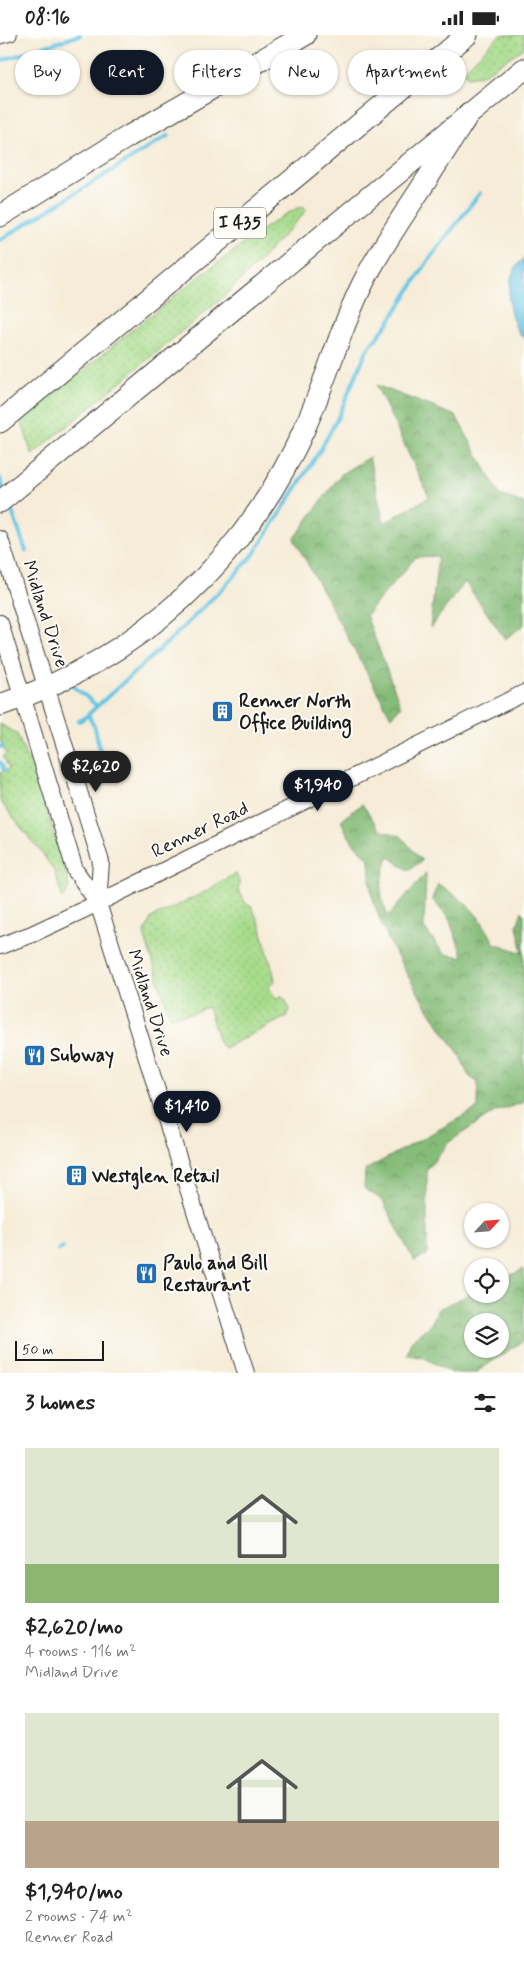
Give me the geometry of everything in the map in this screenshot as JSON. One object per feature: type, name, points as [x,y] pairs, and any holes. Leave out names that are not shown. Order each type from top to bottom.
[{"type":"highway","points":[[0,216],[128,136],[305,35]]},
{"type":"highway","name":"I 435","points":[[7,417],[467,35]]},
{"type":"highway","points":[[0,502],[524,69]]},
{"type":"highway","points":[[0,705],[48,688],[108,656],[161,617],[207,575],[247,528],[278,480],[307,424],[348,313],[375,259],[469,113]]},
{"type":"main road","name":"Midland Drive","points":[[0,539],[101,862],[98,903]]},
{"type":"main road","name":"Midland Drive","points":[[0,623],[76,870],[98,903],[246,1373]]},
{"type":"main road","name":"Renner Road","points":[[0,946],[32,934],[98,903],[524,693]]},
{"type":"street","points":[[0,38],[11,35]]},
{"type":"green space","points":[[500,35],[524,35],[524,48],[482,75],[467,77],[466,70]]},
{"type":"green space","points":[[303,206],[307,210],[220,300],[32,455],[21,420],[201,276],[275,221]]},
{"type":"green space","points":[[376,385],[456,416],[500,495],[524,503],[524,625],[505,639],[465,582],[430,628],[438,556],[416,557],[366,615],[401,707],[391,717],[294,539],[341,474],[369,457],[384,523],[429,497]]},
{"type":"green space","points":[[0,724],[17,734],[27,759],[32,762],[68,879],[69,887],[63,899],[54,871],[0,801],[0,773],[9,769],[3,756],[6,754],[0,740]]},
{"type":"green space","points":[[362,804],[380,830],[401,836],[422,861],[408,870],[388,856],[382,879],[382,893],[388,916],[426,873],[424,928],[444,954],[463,957],[449,919],[432,899],[438,884],[456,896],[477,915],[494,943],[523,953],[517,926],[522,911],[524,914],[524,1102],[493,1113],[449,1142],[427,1170],[427,1255],[414,1261],[383,1201],[364,1188],[365,1170],[478,1108],[478,1082],[469,1076],[460,1055],[408,977],[378,915],[372,895],[368,857],[352,841],[341,820]]},
{"type":"green space","points":[[236,873],[240,884],[238,889],[246,904],[252,907],[260,925],[275,981],[269,987],[276,999],[281,998],[281,995],[285,999],[290,1010],[286,1017],[224,1048],[219,1042],[208,1007],[201,1009],[199,1012],[170,1017],[144,934],[151,918],[209,890]]},
{"type":"green space","points":[[524,1269],[524,1340],[509,1350],[509,1313],[464,1313],[464,1358],[497,1358],[475,1373],[452,1373],[425,1358],[407,1355],[411,1341],[431,1324],[438,1309],[464,1297],[464,1303],[509,1303],[509,1276]]},
{"type":"water","points":[[524,258],[524,339],[519,333],[512,316],[509,287],[514,270]]},
{"type":"waterway","points":[[0,61],[80,35]]},
{"type":"waterway","points":[[0,240],[169,135]]},
{"type":"waterway","points":[[79,721],[169,641],[224,587],[254,554],[321,449],[338,417],[367,350],[389,322],[430,258],[480,193]]},
{"type":"waterway","points":[[0,478],[4,490]]},
{"type":"waterway","points":[[9,503],[26,551]]},
{"type":"waterway","points":[[71,684],[97,706]]},
{"type":"waterway","points":[[88,715],[95,728],[103,766]]},
{"type":"waterway","points":[[0,762],[4,770]]},
{"type":"waterway","points":[[58,1250],[63,1248]]},
{"type":"place","name":"Renner North Office Building","points":[[223,712]]},
{"type":"place","name":"Subway","points":[[34,1055]]},
{"type":"place","name":"Westglen Retail","points":[[76,1176]]},
{"type":"place","name":"Paulo and Bill Restaurant","points":[[147,1274]]}]
